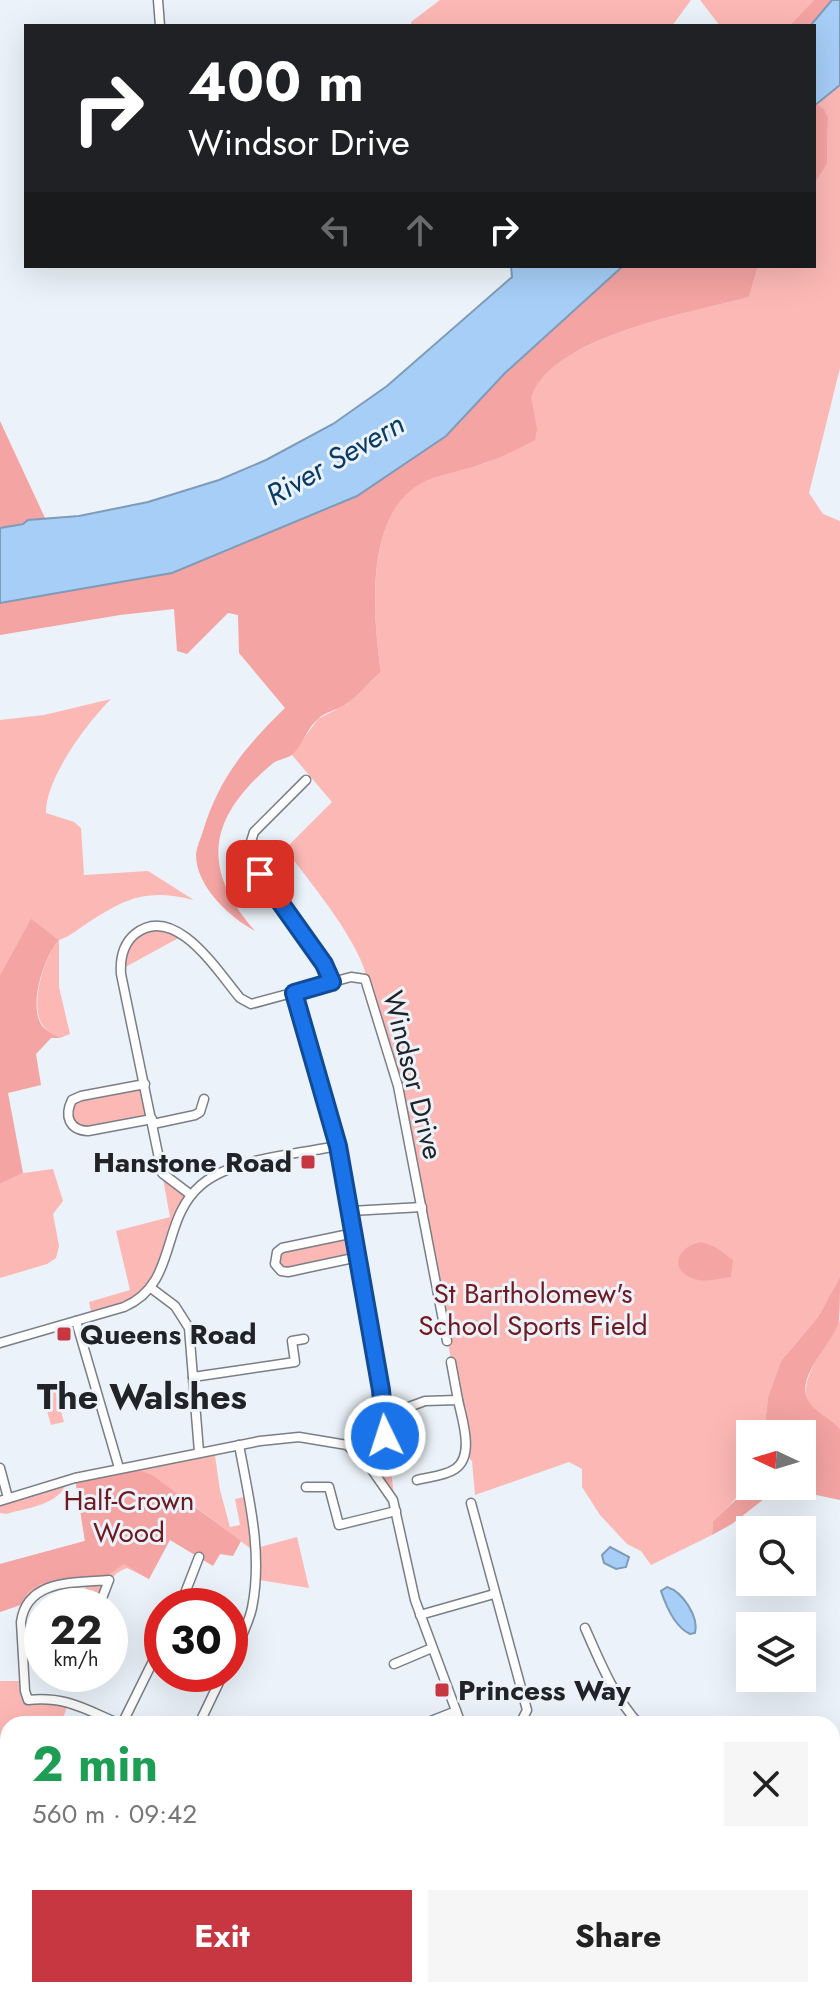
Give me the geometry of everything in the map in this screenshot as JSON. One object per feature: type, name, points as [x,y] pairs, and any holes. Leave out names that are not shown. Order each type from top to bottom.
[{"type":"street","points":[[158,0],[160,24]]},
{"type":"street","points":[[306,780],[254,832],[248,851],[260,874],[324,964],[332,982]]},
{"type":"street","name":"Windsor Drive","points":[[145,1084],[120,970],[124,949],[135,934],[154,926],[184,935],[248,1004],[359,977],[368,986],[398,1086],[447,1341]]},
{"type":"street","points":[[294,993],[338,1146],[384,1416],[384,1442],[370,1467]]},
{"type":"street","points":[[191,1195],[162,1173],[153,1121],[145,1084],[81,1096],[72,1100],[68,1118],[72,1126],[88,1131],[153,1121],[195,1115],[200,1112],[204,1099]]},
{"type":"street","points":[[0,1343],[134,1302],[151,1288],[163,1265],[176,1218],[191,1195],[212,1177],[239,1165],[338,1146]]},
{"type":"street","points":[[351,1211],[422,1207]]},
{"type":"street","points":[[354,1233],[282,1248],[277,1252],[275,1264],[281,1271],[288,1272],[358,1257]]},
{"type":"street","points":[[151,1288],[175,1306],[187,1322],[191,1337],[199,1452]]},
{"type":"street","points":[[76,1321],[119,1468]]},
{"type":"street","points":[[193,1377],[295,1362],[292,1341],[304,1339]]},
{"type":"street","points":[[417,1480],[450,1472],[464,1458],[465,1435],[451,1362]]},
{"type":"street","points":[[384,1416],[425,1401],[458,1400]]},
{"type":"street","points":[[0,1468],[4,1500],[75,1478],[239,1445],[284,1438],[347,1445],[370,1467],[389,1494],[396,1511],[420,1615],[458,1716]]},
{"type":"street","points":[[239,1445],[255,1530],[252,1607],[248,1619]]},
{"type":"street","points":[[306,1487],[329,1487],[339,1525],[396,1511]]},
{"type":"street","points":[[471,1503],[527,1710],[524,1716]]},
{"type":"street","points":[[187,1588],[199,1557]]},
{"type":"street","points":[[46,1588],[109,1580],[106,1588]]},
{"type":"street","points":[[420,1615],[494,1594]]},
{"type":"street","points":[[24,1608],[21,1622],[24,1655]]},
{"type":"street","points":[[585,1628],[600,1664],[632,1716]]},
{"type":"street","points":[[394,1664],[432,1648]]},
{"type":"street","points":[[122,1716],[144,1676]]},
{"type":"street","points":[[27,1692],[28,1700],[47,1697],[69,1701],[101,1716]]},
{"type":"street","points":[[203,1716],[214,1692]]},
{"type":"street","points":[[443,1716],[456,1711]]},
{"type":"green space","points":[[440,0],[691,0],[673,24],[411,22]]},
{"type":"green space","points":[[700,0],[814,0],[791,24],[718,24]]},
{"type":"green space","points":[[814,0],[832,0],[812,24],[791,24]]},
{"type":"green space","name":"St Bartholomew's School Sports Field","points":[[840,85],[840,368],[809,493],[823,514],[840,521],[840,1277],[818,1317],[781,1361],[768,1397],[766,1420],[736,1420],[736,1498],[713,1521],[712,1535],[651,1565],[641,1551],[627,1544],[600,1515],[582,1487],[582,1469],[569,1462],[475,1495],[472,1461],[468,1457],[468,1422],[463,1423],[408,1131],[365,971],[335,915],[285,849],[332,802],[292,755],[318,719],[347,704],[381,672],[376,624],[377,568],[381,541],[390,517],[403,497],[428,479],[516,450],[533,391],[549,371],[571,355],[599,340],[630,329],[749,297],[757,268],[816,268],[816,182],[827,164],[828,117],[817,104]]},
{"type":"green space","points":[[816,105],[824,109],[828,117],[827,164],[816,182]]},
{"type":"green space","points":[[621,268],[757,268],[749,297],[627,330],[567,357],[545,376],[531,397],[537,429],[535,440],[493,460],[420,484],[402,499],[389,519],[376,570],[376,624],[381,672],[345,705],[318,719],[293,754],[272,764],[251,784],[224,824],[219,844],[219,865],[225,886],[255,931],[226,910],[208,890],[196,855],[217,795],[235,764],[285,708],[239,653],[238,615],[228,613],[187,654],[177,651],[174,609],[0,635],[0,603],[172,573],[357,496],[446,436],[505,373]]},
{"type":"green space","points":[[0,421],[45,518],[0,528]]},
{"type":"green space","points":[[111,699],[69,752],[52,784],[46,813],[74,822],[81,828],[84,875],[148,871],[194,900],[152,895],[129,900],[59,940],[31,920],[0,975],[0,720],[44,715]]},
{"type":"green space","points":[[31,919],[59,940],[39,982],[37,1008],[43,1027],[60,1038],[51,1038],[36,1054],[41,1085],[8,1093],[23,1173],[0,1184],[0,975]]},
{"type":"green space","points":[[154,926],[184,935],[120,970],[129,941]]},
{"type":"green space","points":[[59,940],[59,987],[70,1034],[60,1038],[44,1027],[37,1008],[43,970]]},
{"type":"green space","points":[[145,1084],[152,1119],[88,1131],[72,1126],[72,1100]]},
{"type":"green space","points":[[53,1169],[63,1201],[53,1214],[59,1246],[56,1258],[47,1264],[0,1278],[0,1184],[23,1173]]},
{"type":"green space","points":[[162,1173],[191,1195],[163,1265],[143,1297],[92,1317],[89,1302],[130,1290],[116,1231],[170,1217]]},
{"type":"green space","points":[[350,1240],[352,1244],[350,1255],[287,1269],[281,1267],[277,1258],[282,1252]]},
{"type":"green space","points":[[701,1242],[715,1247],[733,1260],[731,1277],[703,1280],[689,1277],[683,1272],[679,1267],[680,1255]]},
{"type":"green space","points":[[840,1277],[839,1321],[811,1371],[805,1391],[818,1412],[840,1429],[840,1500],[816,1495],[816,1420],[766,1420],[768,1397],[781,1361],[818,1317]]},
{"type":"green space","points":[[840,1320],[840,1429],[811,1405],[807,1386],[815,1362]]},
{"type":"green space","points":[[55,1390],[64,1422],[51,1425],[42,1394]]},
{"type":"green space","points":[[384,1416],[396,1511],[383,1484],[343,1444],[346,1440],[368,1436]]},
{"type":"green space","name":"Half-Crown Wood","points":[[214,1449],[230,1527],[240,1525],[235,1499],[244,1497],[251,1549],[184,1498],[149,1579],[127,1568],[116,1574],[107,1588],[85,1588],[85,1583],[24,1588],[24,1602],[0,1612],[0,1564],[85,1541],[75,1478]]},
{"type":"green space","name":"Half-Crown Wood","points":[[132,1468],[152,1475],[241,1541],[233,1556],[220,1554],[213,1566],[170,1540],[149,1579],[124,1564],[108,1575],[24,1588],[24,1598],[20,1605],[0,1612],[0,1564],[85,1541],[75,1478]]},
{"type":"green space","points":[[67,1480],[64,1488],[51,1500],[23,1510],[0,1513],[0,1501]]},
{"type":"green space","points":[[736,1500],[763,1500],[712,1535],[713,1521]]},
{"type":"green space","points":[[297,1537],[309,1588],[259,1580],[260,1547]]},
{"type":"green space","points":[[0,1681],[24,1681],[28,1700],[69,1701],[64,1716],[0,1716]]},
{"type":"water","points":[[832,0],[840,0],[840,85],[816,104],[816,24],[812,24]]},
{"type":"water","name":"River Severn","points":[[511,268],[621,268],[505,373],[446,436],[357,496],[172,573],[0,603],[0,528],[23,524],[28,520],[79,516],[148,502],[219,480],[266,460],[333,424],[387,386],[512,277]]},
{"type":"water","points":[[610,1547],[629,1557],[626,1567],[616,1569],[604,1563],[602,1555]]},
{"type":"water","points":[[667,1587],[679,1594],[688,1606],[695,1620],[695,1633],[685,1631],[672,1616],[661,1591]]},
{"type":"place","name":"Hanstone Road","points":[[308,1162]]},
{"type":"place","name":"Queens Road","points":[[64,1334]]},
{"type":"place","name":"Princess Way","points":[[442,1690]]},
{"type":"district","name":"The Walshes","points":[[142,1396]]},
{"type":"route","points":[[260,874],[324,964],[332,982],[294,993],[338,1146],[381,1390],[385,1436]]}]
